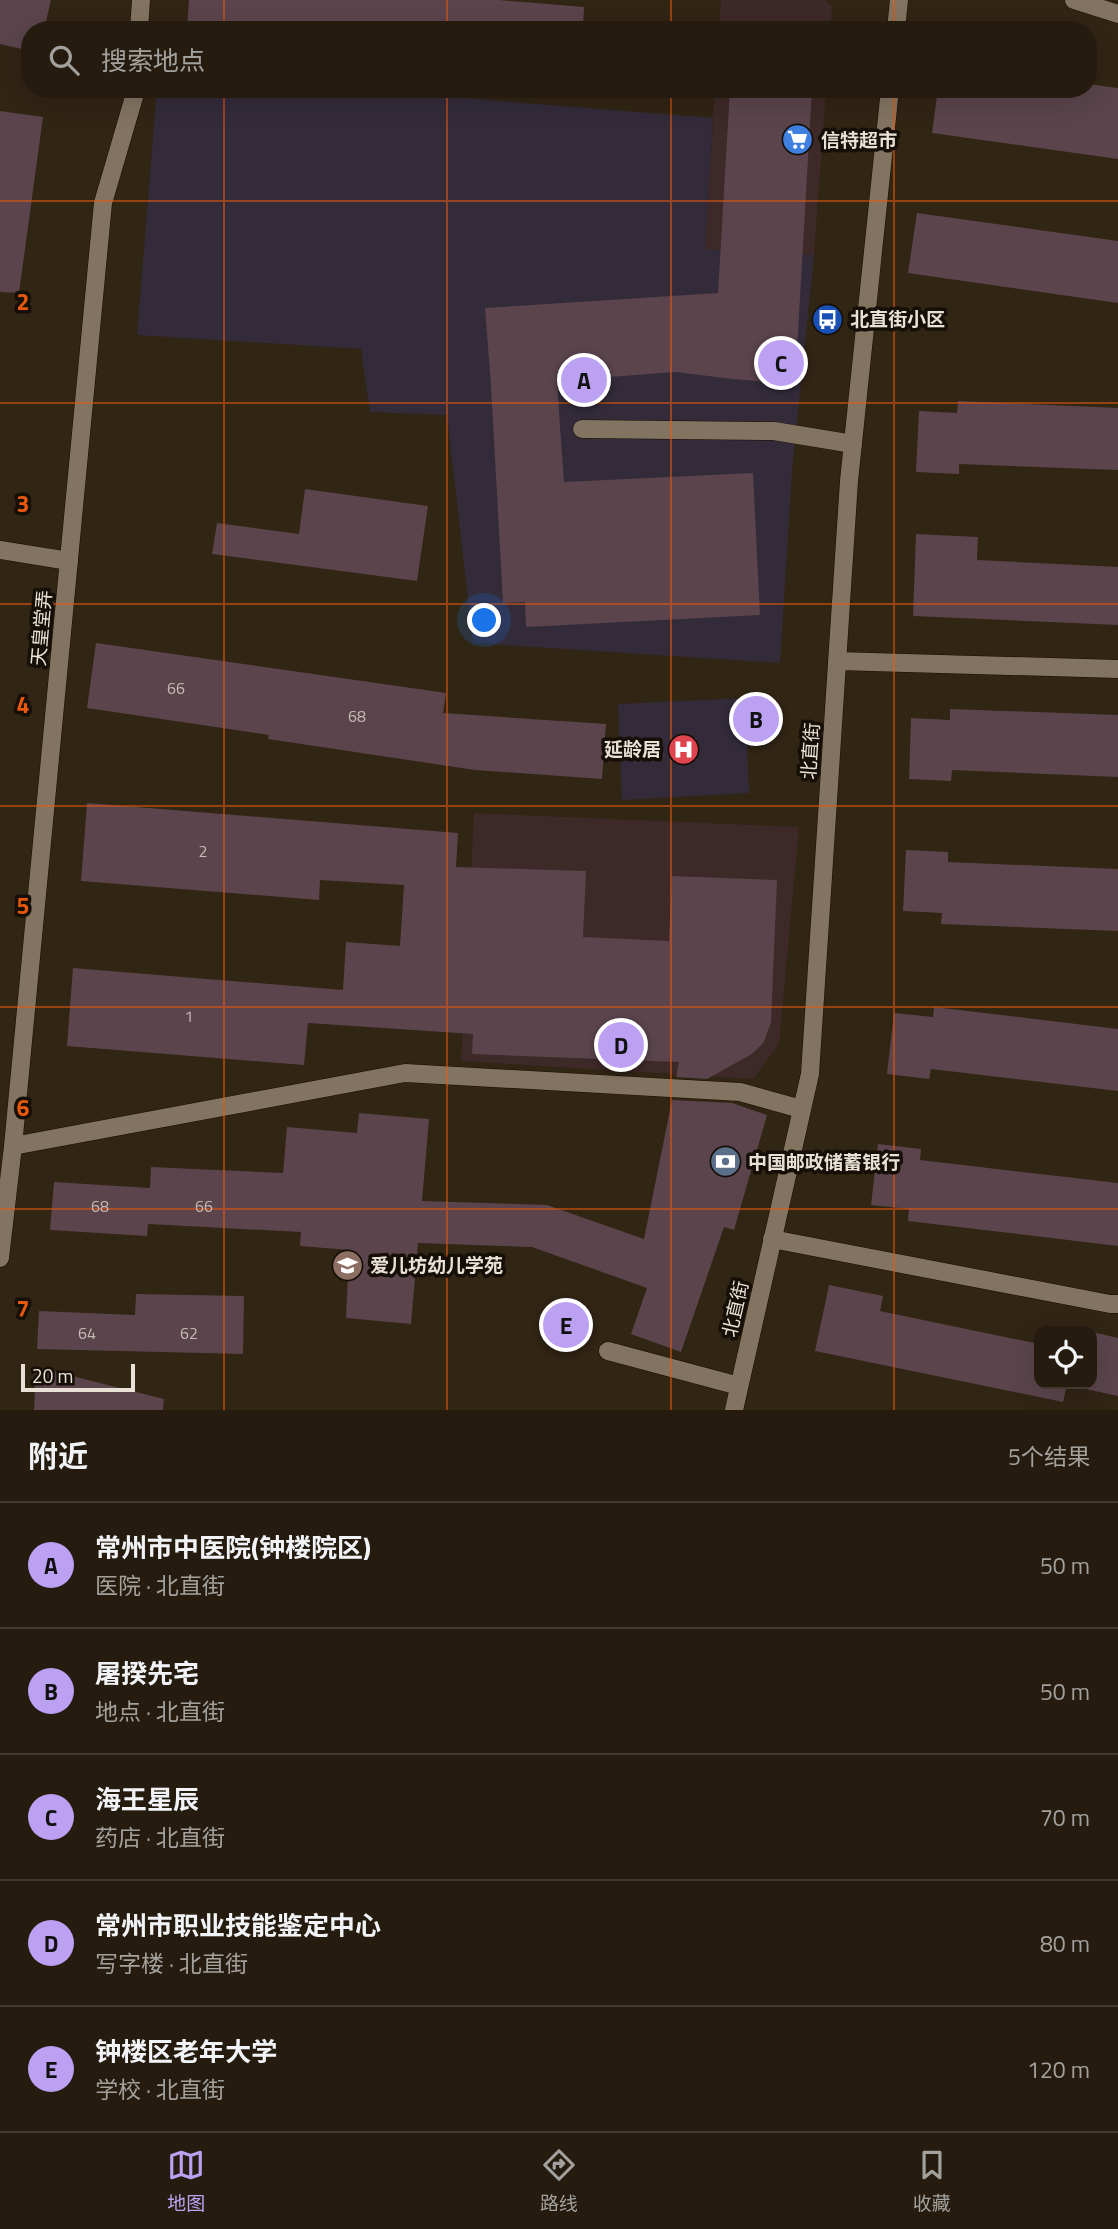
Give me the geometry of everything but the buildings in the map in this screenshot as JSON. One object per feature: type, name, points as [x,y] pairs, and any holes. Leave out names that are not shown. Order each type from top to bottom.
[{"type":"street","points":[[140,21],[141,0]]},
{"type":"street","points":[[897,21],[899,0]]},
{"type":"street","points":[[1073,0],[1118,14]]},
{"type":"street","name":"天皇堂弄","points":[[0,1258],[103,203],[134,98]]},
{"type":"street","name":"北直街","points":[[734,1410],[810,1074],[853,444],[889,98]]},
{"type":"street","points":[[582,429],[774,431],[853,444]]},
{"type":"street","points":[[0,551],[69,561]]},
{"type":"street","points":[[837,661],[1118,670]]},
{"type":"street","points":[[13,1146],[405,1073],[740,1092],[802,1110]]},
{"type":"street","points":[[772,1239],[1118,1304]]},
{"type":"street","points":[[608,1351],[739,1386]]},
{"type":"shaded area","points":[[721,0],[825,0],[832,6],[831,21],[720,21]]},
{"type":"shaded area","points":[[156,98],[462,98],[713,118],[705,249],[814,255],[792,471],[780,663],[473,643],[447,415],[370,412],[361,349],[137,335]]},
{"type":"shaded area","points":[[714,98],[825,98],[814,255],[705,249]]},
{"type":"shaded area","name":"延龄居","points":[[745,698],[749,793],[622,800],[618,704]]},
{"type":"shaded area","points":[[474,813],[799,827],[779,1044],[753,1079],[461,1061]]},
{"type":"place","name":"信特超市","points":[[798,140]]},
{"type":"place","name":"北直街小区","points":[[827,319]]},
{"type":"place","name":"海王星辰","points":[[781,363]]},
{"type":"place","name":"常州市中医院(钟楼院区)","points":[[584,380]]},
{"type":"place","name":"屠揆先宅","points":[[756,719]]},
{"type":"place","name":"延龄居","points":[[684,749]]},
{"type":"place","name":"常州市职业技能鉴定中心","points":[[621,1045]]},
{"type":"place","name":"中国邮政储蓄银行","points":[[725,1162]]},
{"type":"place","name":"爱儿坊幼儿学苑","points":[[347,1265]]},
{"type":"place","name":"钟楼区老年大学","points":[[566,1325]]}]
